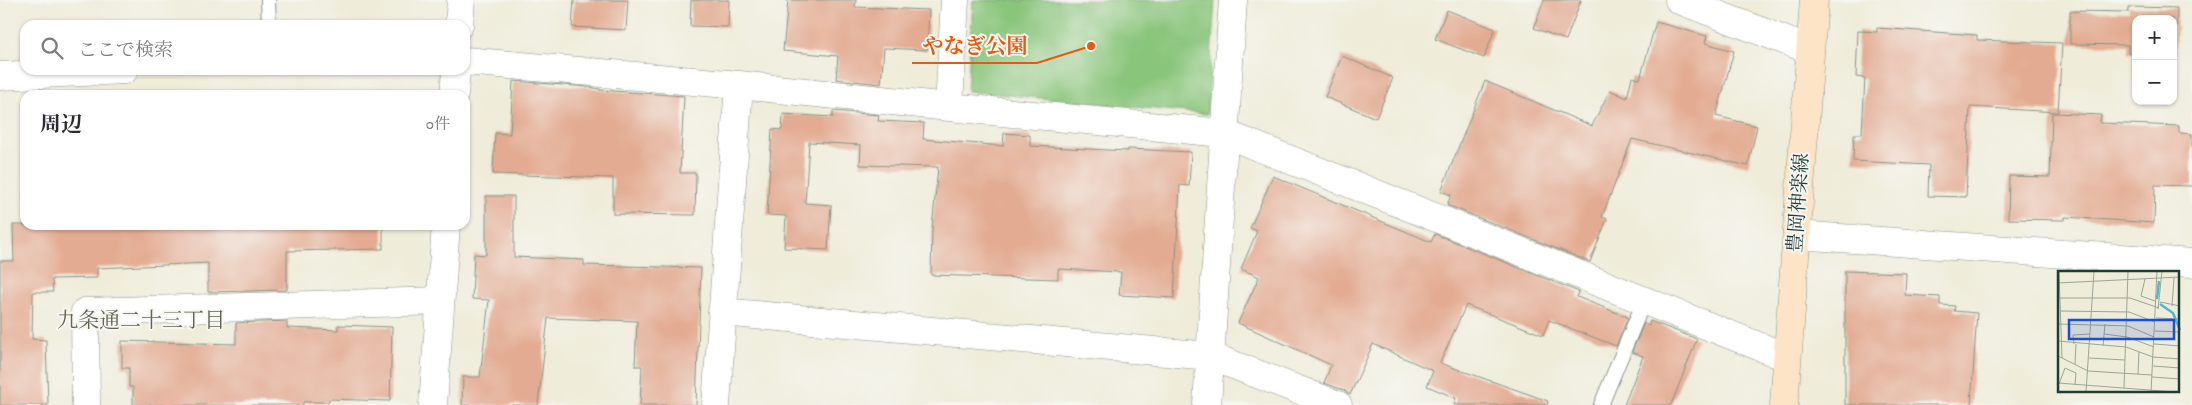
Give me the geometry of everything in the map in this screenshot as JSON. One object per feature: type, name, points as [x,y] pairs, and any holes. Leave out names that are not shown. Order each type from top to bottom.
[{"type":"street","points":[[459,20],[461,0]]},
{"type":"street","points":[[949,108],[955,0]]},
{"type":"street","points":[[1207,405],[1233,0]]},
{"type":"street","points":[[1679,0],[1810,50]]},
{"type":"street","name":"豊岡神楽線","points":[[1784,405],[1786,357],[1814,0]]},
{"type":"street","points":[[470,61],[739,85],[949,108],[1224,133],[1786,357]]},
{"type":"street","points":[[0,76],[21,75]]},
{"type":"street","points":[[454,90],[456,75]]},
{"type":"street","points":[[716,405],[739,85]]},
{"type":"street","points":[[433,405],[446,230]]},
{"type":"street","points":[[1797,235],[2192,263]]},
{"type":"street","points":[[86,405],[85,312],[440,301]]},
{"type":"street","points":[[722,312],[1210,356],[1338,405]]},
{"type":"lane","points":[[268,0],[269,20]]},
{"type":"lane","points":[[1601,405],[1644,301]]},
{"type":"green space","points":[[973,0],[1215,0],[1207,114],[967,91]]},
{"type":"building","points":[[574,0],[628,0],[626,30],[572,27]]},
{"type":"building","points":[[691,0],[729,0],[728,27],[690,26]]},
{"type":"building","points":[[788,0],[856,0],[855,7],[929,10],[927,50],[884,48],[881,84],[836,79],[838,56],[783,51]]},
{"type":"building","points":[[1544,0],[1581,0],[1566,40],[1534,28]]},
{"type":"building","points":[[2129,7],[2177,8],[2177,15],[2132,15],[2132,53],[2128,53],[2128,45],[2070,44],[2070,11],[2129,12]]},
{"type":"building","points":[[1447,10],[1495,29],[1484,58],[1435,39]]},
{"type":"building","points":[[1656,22],[1707,36],[1705,43],[1734,51],[1716,116],[1757,126],[1748,166],[1632,139],[1602,217],[1607,219],[1590,262],[1447,205],[1451,195],[1441,191],[1485,81],[1592,126],[1610,90],[1627,98],[1632,77],[1640,79]]},
{"type":"building","points":[[1877,28],[1977,35],[1977,40],[2062,43],[2058,112],[1970,107],[1966,197],[1928,196],[1929,165],[1853,161],[1854,134],[1862,134],[1865,78],[1856,77],[1858,31],[1877,32]]},
{"type":"building","points":[[1342,56],[1393,78],[1376,118],[1325,97]]},
{"type":"building","points":[[513,81],[684,96],[680,173],[696,173],[695,215],[613,214],[613,178],[493,174],[495,133],[510,134]]},
{"type":"building","points":[[833,111],[879,115],[878,121],[924,123],[923,139],[1003,146],[1004,133],[1030,135],[1030,146],[1191,152],[1189,186],[1180,185],[1174,298],[1119,295],[1121,272],[1058,269],[1058,279],[931,275],[932,229],[938,167],[860,165],[861,145],[809,142],[805,203],[831,205],[828,250],[784,248],[786,216],[767,215],[772,129],[782,130],[783,114],[833,117]]},
{"type":"building","points":[[2052,113],[2101,115],[2100,123],[2179,126],[2179,133],[2192,134],[2192,186],[2155,185],[2154,223],[2065,217],[2065,220],[2008,219],[2009,176],[2050,177]]},
{"type":"building","points":[[1273,176],[1431,242],[1435,234],[1579,292],[1577,297],[1628,317],[1616,346],[1549,320],[1543,335],[1466,305],[1440,363],[1548,401],[1547,405],[1454,405],[1456,398],[1427,386],[1433,371],[1373,344],[1350,395],[1344,390],[1324,383],[1331,365],[1238,323],[1259,277],[1241,269],[1257,231],[1250,228]]},
{"type":"building","points":[[486,196],[514,196],[514,257],[584,260],[584,265],[701,268],[696,405],[640,405],[642,366],[635,366],[637,321],[548,318],[538,405],[462,405],[463,377],[480,377],[489,300],[472,299],[474,254],[486,255]]},
{"type":"building","points":[[13,225],[20,225],[20,230],[383,230],[383,249],[287,251],[287,290],[208,292],[208,263],[97,268],[97,278],[52,279],[53,292],[33,292],[32,339],[46,340],[48,405],[0,405],[0,261],[14,261]]},
{"type":"building","points":[[1845,271],[1906,273],[1905,295],[1940,297],[1940,305],[1955,306],[1954,311],[1977,313],[1971,405],[1845,405]]},
{"type":"building","points":[[287,321],[287,328],[338,330],[338,325],[392,327],[390,401],[329,399],[329,402],[303,402],[303,405],[133,405],[133,387],[129,387],[129,368],[122,368],[122,341],[236,344],[236,323]]},
{"type":"building","points":[[1650,321],[1697,339],[1671,405],[1624,405],[1643,356],[1632,352],[1644,323],[1649,325]]},
{"type":"place","name":"やなぎ公園","points":[[1091,46]]},
{"type":"district","name":"九条通二十三丁目","points":[[141,321]]}]
